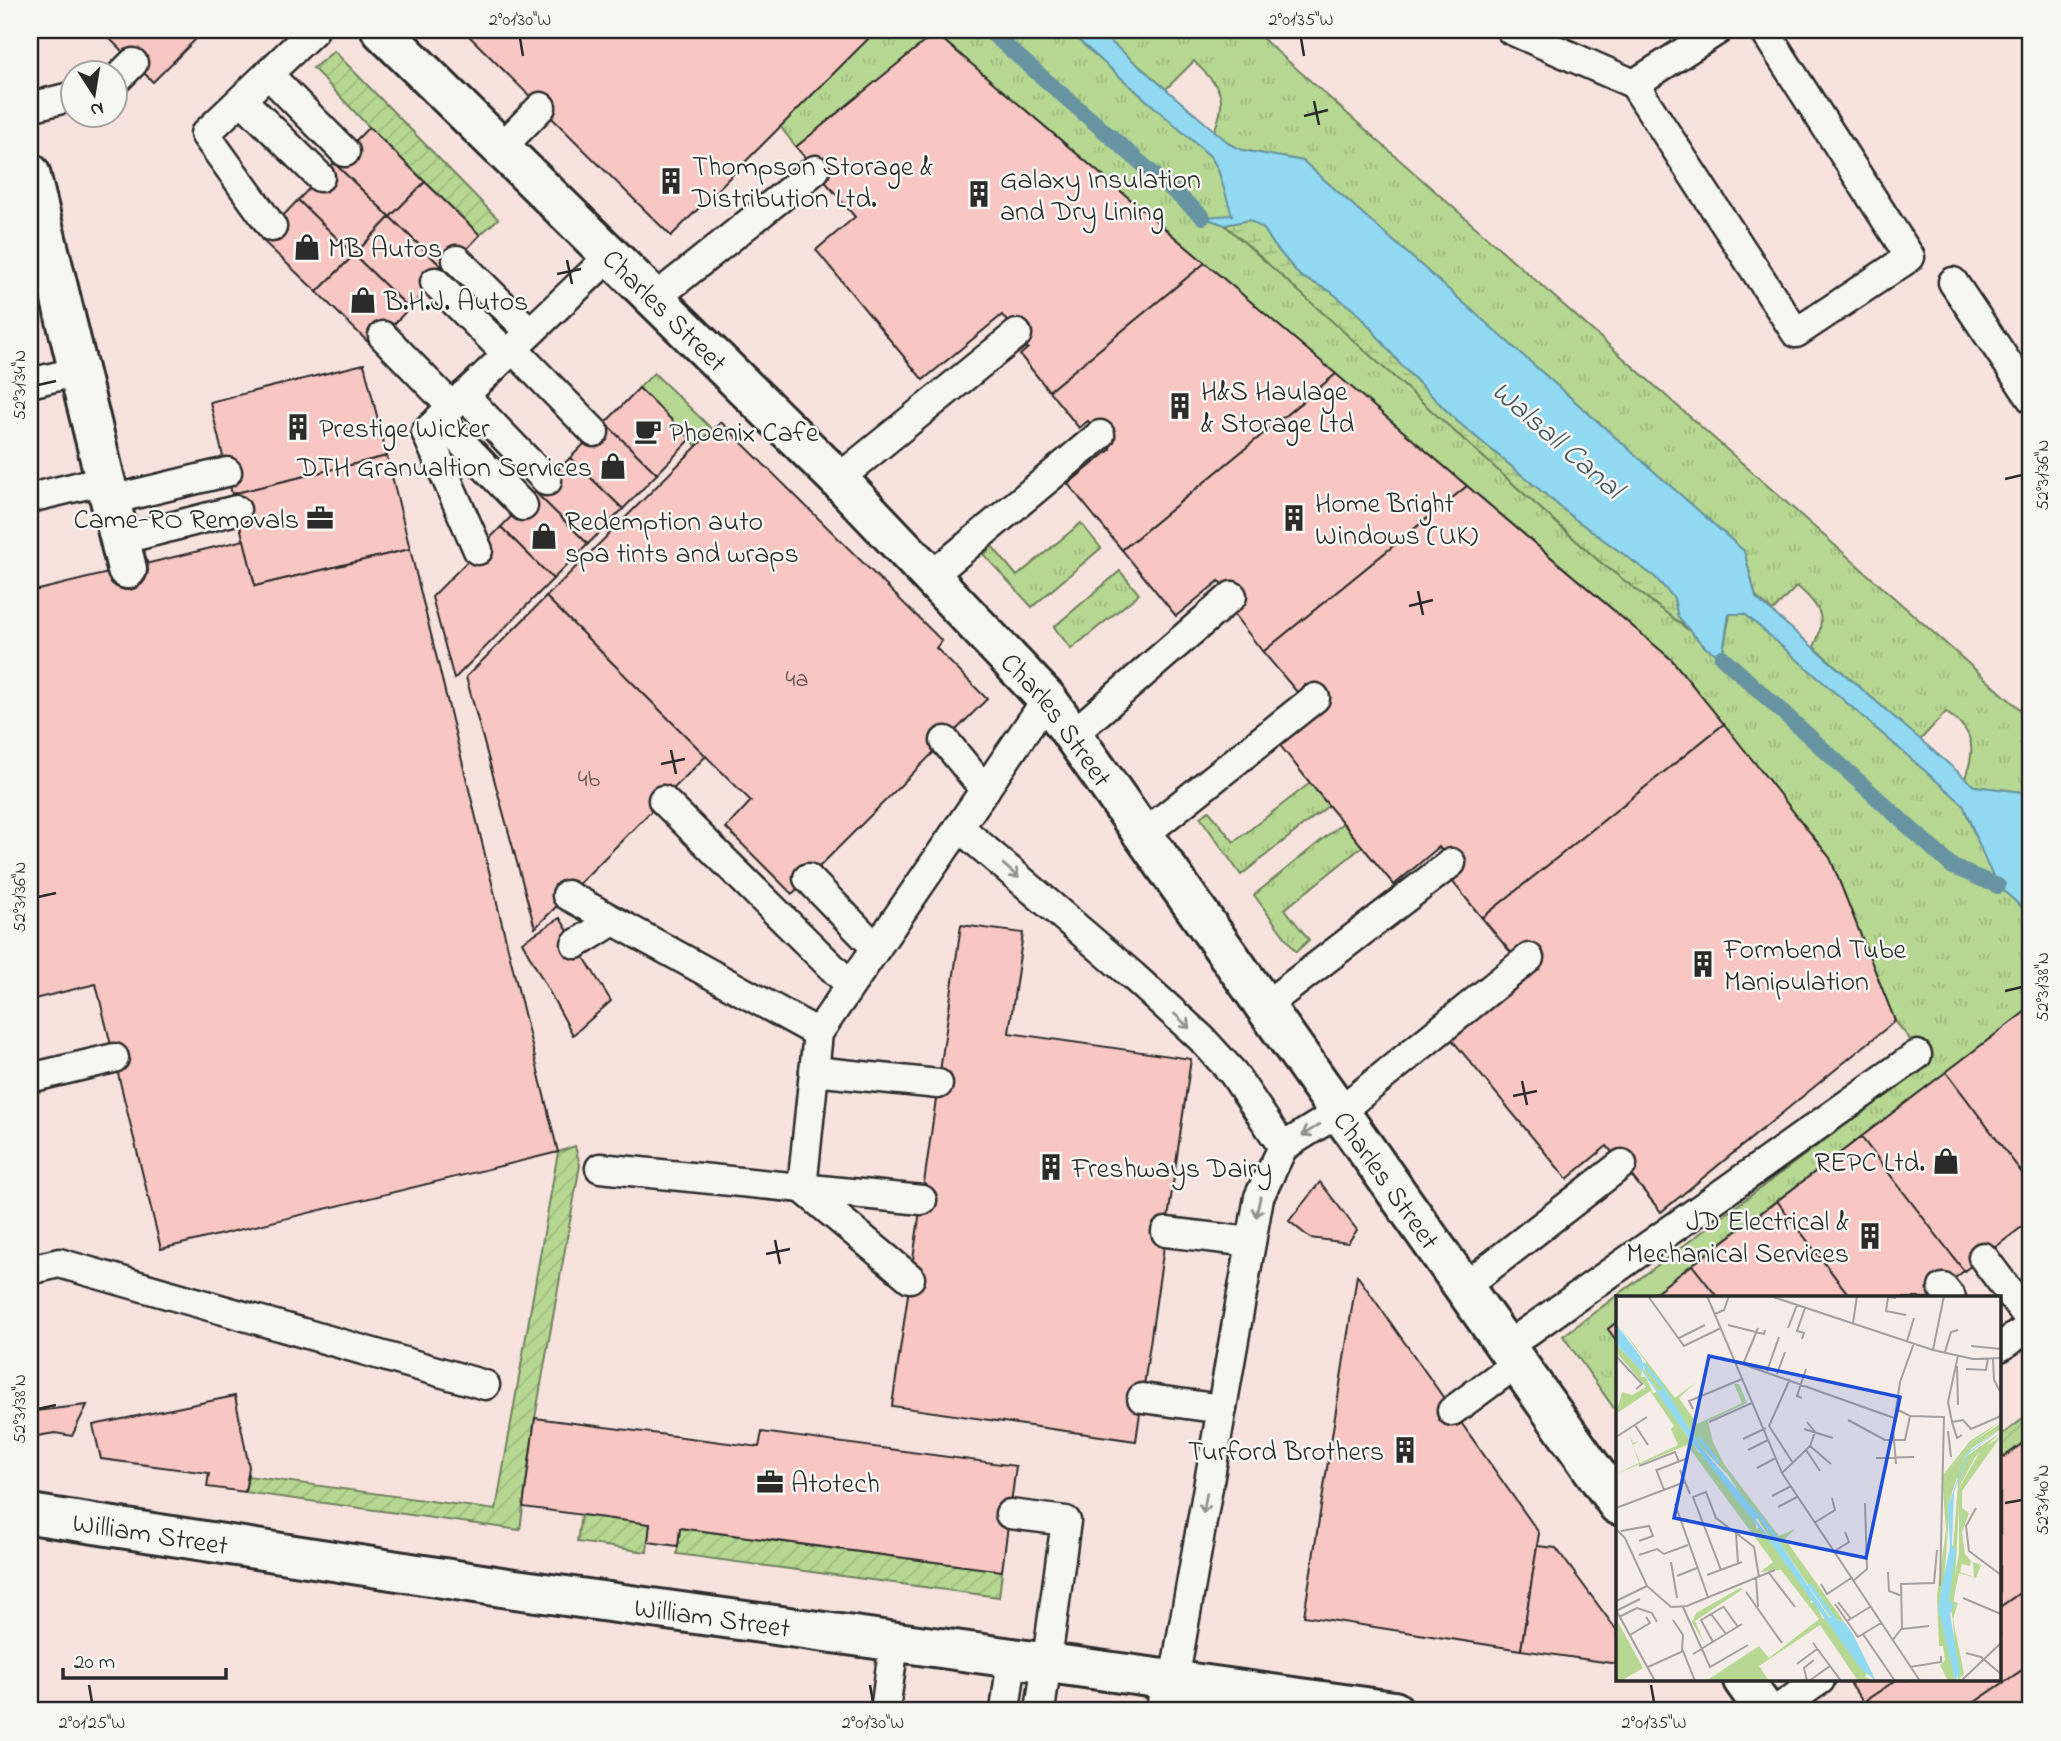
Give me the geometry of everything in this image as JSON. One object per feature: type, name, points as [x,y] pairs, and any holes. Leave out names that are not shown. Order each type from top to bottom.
[{"type":"street","name":"Charles Street","points":[[381,30],[838,479],[1047,699],[1616,1502]]},
{"type":"street","points":[[32,191],[39,248],[79,371],[123,554]]},
{"type":"street","name":"William Street","points":[[30,1514],[508,1588],[1029,1661],[1167,1691],[1394,1711]]},
{"type":"street","points":[[1744,1682],[1765,1711]]},
{"type":"lane","points":[[272,227],[205,134],[314,30]]},
{"type":"lane","points":[[1511,30],[1634,84],[1796,333],[1910,257],[1764,30]]},
{"type":"lane","points":[[1634,84],[1718,30]]},
{"type":"lane","points":[[268,74],[345,152]]},
{"type":"lane","points":[[30,107],[60,100]]},
{"type":"lane","points":[[242,100],[320,177]]},
{"type":"lane","points":[[501,148],[541,107]]},
{"type":"lane","points":[[654,299],[815,170]]},
{"type":"lane","points":[[478,550],[426,432],[610,256]]},
{"type":"lane","points":[[457,260],[517,345],[594,432]]},
{"type":"lane","points":[[435,282],[517,345]]},
{"type":"lane","points":[[1954,282],[2030,392]]},
{"type":"lane","points":[[838,479],[1017,334]]},
{"type":"lane","points":[[383,336],[452,407],[547,481]]},
{"type":"lane","points":[[30,383],[79,371]]},
{"type":"lane","points":[[452,407],[523,506]]},
{"type":"lane","points":[[930,577],[1100,435]]},
{"type":"lane","points":[[30,498],[108,490],[227,472]]},
{"type":"lane","points":[[123,554],[236,510]]},
{"type":"lane","points":[[1072,735],[1232,596]]},
{"type":"lane","points":[[1143,835],[1315,698]]},
{"type":"lane","points":[[802,1188],[818,1033],[1047,699]]},
{"type":"lane","points":[[944,741],[985,790]]},
{"type":"lane","points":[[663,800],[850,985]]},
{"type":"lane","points":[[959,827],[1201,1038],[1233,1073],[1283,1147]]},
{"type":"lane","points":[[1265,1006],[1451,863]]},
{"type":"lane","points":[[808,878],[876,948]]},
{"type":"lane","points":[[567,895],[818,1033]]},
{"type":"lane","points":[[576,944],[613,921]]},
{"type":"lane","points":[[1167,1691],[1222,1409],[1259,1197],[1283,1147],[1339,1112],[1529,958]]},
{"type":"lane","points":[[1452,1411],[1512,1355],[1917,1055]]},
{"type":"lane","points":[[30,1078],[114,1058]]},
{"type":"lane","points":[[814,1071],[938,1084]]},
{"type":"lane","points":[[1464,1287],[1622,1164]]},
{"type":"lane","points":[[600,1168],[922,1200]]},
{"type":"lane","points":[[802,1188],[910,1278]]},
{"type":"lane","points":[[1166,1232],[1251,1242]]},
{"type":"lane","points":[[1983,1257],[2031,1323],[2002,1345]]},
{"type":"lane","points":[[30,1270],[59,1263],[485,1385]]},
{"type":"lane","points":[[1142,1398],[1222,1409]]},
{"type":"lane","points":[[1005,1711],[1029,1661],[1066,1521],[1010,1514]]},
{"type":"lane","points":[[885,1711],[894,1643]]},
{"type":"lane","points":[[1029,1661],[1040,1711]]},
{"type":"lane","points":[[1775,1711],[1817,1682]]},
{"type":"shaded area","points":[[30,30],[2031,30],[2031,1711],[30,1711]]},
{"type":"green space","points":[[877,30],[1067,30],[1211,157],[1218,169],[1233,216],[1205,218],[1225,225],[1599,561],[1690,631],[1706,648],[1722,656],[1730,614],[1745,614],[1963,804],[1998,886],[2031,915],[2031,1010],[1651,1296],[1616,1296],[1929,1062],[1895,1021],[1830,858],[1672,660],[936,34],[796,147],[780,126]]},
{"type":"green space","points":[[1097,30],[1253,30],[2031,719],[2031,793],[1974,786],[1965,778],[1970,759],[1970,740],[1962,726],[1946,712],[1920,740],[1814,647],[1821,620],[1816,606],[1805,593],[1797,586],[1773,611],[1756,597],[1744,551],[1303,161],[1242,150],[1214,131],[1221,108],[1219,92],[1210,77],[1194,61],[1166,89]]},
{"type":"green space","points":[[334,51],[498,219],[480,235],[369,127],[313,68]]},
{"type":"green space","points":[[1249,220],[1264,229],[1300,276],[1330,291],[1360,315],[1402,366],[1457,421],[1575,519],[1655,577],[1674,598],[1678,617],[1690,631],[1599,561],[1225,225]]},
{"type":"green space","points":[[654,373],[713,430],[697,446],[639,388]]},
{"type":"green space","points":[[1081,523],[1101,548],[1032,607],[984,555],[992,546],[1017,576]]},
{"type":"green space","points":[[1120,571],[1139,594],[1071,649],[1054,627]]},
{"type":"green space","points":[[1310,783],[1329,805],[1241,875],[1200,817],[1209,811],[1234,842]]},
{"type":"green space","points":[[1343,823],[1363,846],[1285,909],[1309,940],[1296,952],[1254,895]]},
{"type":"green space","points":[[575,1146],[580,1165],[535,1418],[520,1530],[245,1492],[248,1476],[496,1510],[558,1152]]},
{"type":"green space","points":[[1616,1296],[1616,1323],[1608,1329],[1616,1340],[1616,1411],[1563,1336]]},
{"type":"green space","points":[[2031,1413],[2031,1437],[2002,1459],[2002,1435]]},
{"type":"green space","points":[[581,1515],[650,1524],[647,1552],[577,1542]]},
{"type":"green space","points":[[680,1528],[1002,1571],[999,1597],[677,1554]]},
{"type":"water","name":"Walsall Canal","points":[[1067,30],[1097,30],[1231,145],[1242,150],[1303,161],[1744,551],[1756,598],[1974,786],[2031,793],[2031,915],[1998,886],[1963,804],[1745,614],[1729,614],[1722,657],[1706,648],[1678,617],[1674,598],[1655,577],[1575,519],[1457,421],[1402,366],[1360,315],[1330,291],[1300,276],[1264,229],[1249,220],[1225,225],[1203,217],[1232,215],[1218,169],[1211,157]]},
{"type":"building","points":[[101,30],[205,30],[153,82]]},
{"type":"building","name":"Thompson Storage & Distribution Ltd.","points":[[463,30],[877,30],[671,236]]},
{"type":"building","name":"Galaxy Insulation and Dry Lining","points":[[935,33],[1205,263],[1049,391],[1020,355],[1028,348],[1002,315],[923,380],[816,250],[855,217],[796,147]]},
{"type":"building","points":[[369,127],[425,182],[390,217],[334,163]]},
{"type":"building","points":[[334,163],[390,217],[354,255],[298,200]]},
{"type":"building","points":[[425,182],[480,235],[446,271],[390,217]]},
{"type":"building","name":"MB Autos","points":[[298,200],[354,255],[317,292],[261,239]]},
{"type":"building","points":[[390,217],[446,271],[409,308],[354,255]]},
{"type":"building","name":"B.H.J. Autos","points":[[354,255],[409,308],[373,347],[317,292]]},
{"type":"building","name":"H&S Haulage & Storage Ltd","points":[[1205,263],[1336,374],[1122,550],[1068,484],[1111,449],[1088,421],[1079,428],[1049,391]]},
{"type":"building","name":"Prestige Wicker","points":[[364,364],[387,456],[232,494],[210,402]]},
{"type":"building","name":"Home Bright Windows (UK)","points":[[1336,374],[1467,486],[1263,652],[1231,611],[1239,604],[1219,581],[1176,616],[1122,550]]},
{"type":"building","name":"Phoenix Cafe","points":[[639,388],[691,439],[657,474],[605,423]]},
{"type":"building","points":[[721,422],[942,641],[936,648],[987,699],[792,894],[726,828],[751,801],[546,597]]},
{"type":"building","name":"DTH Granualtion Services","points":[[605,423],[657,474],[623,509],[570,458]]},
{"type":"building","name":"Came-RO Removals","points":[[387,456],[410,549],[255,586],[232,494]]},
{"type":"building","points":[[570,458],[623,509],[588,544],[535,492]]},
{"type":"building","points":[[1467,486],[1672,660],[1724,724],[1482,918],[1452,881],[1460,874],[1439,847],[1394,885],[1310,783],[1279,744],[1324,708],[1305,685],[1297,692],[1263,652]]},
{"type":"building","name":"Redemption auto spa tints and wraps","points":[[535,492],[588,544],[553,579],[501,527]]},
{"type":"building","points":[[501,527],[553,579],[454,679],[432,597]]},
{"type":"building","points":[[244,540],[255,586],[410,549],[558,1152],[161,1249],[96,984],[30,1000],[30,592]]},
{"type":"building","points":[[546,597],[706,756],[535,928],[466,677]]},
{"type":"building","name":"Formbend Tube Manipulation","points":[[1724,724],[1830,858],[1895,1021],[1661,1212],[1607,1146],[1567,1179],[1452,1040],[1538,969],[1520,947],[1512,954],[1482,918]]},
{"type":"building","points":[[560,918],[611,1001],[573,1035],[522,942]]},
{"type":"building","name":"Freshways Dairy","points":[[961,925],[1023,933],[1009,1033],[1191,1059],[1136,1441],[892,1406]]},
{"type":"building","points":[[2030,1008],[2031,1010],[2031,1185],[1946,1072]]},
{"type":"building","name":"REPC Ltd.","points":[[1946,1072],[2031,1185],[2031,1220],[1964,1271],[1861,1137]]},
{"type":"building","name":"JD Electrical & Mechanical Services","points":[[1861,1137],[1964,1271],[1932,1296],[1849,1296],[1777,1201]]},
{"type":"building","points":[[1320,1182],[1357,1230],[1348,1243],[1310,1238],[1289,1221]]},
{"type":"building","points":[[1777,1201],[1849,1296],[1716,1296],[1692,1265]]},
{"type":"building","points":[[1692,1265],[1716,1296],[1651,1296]]},
{"type":"building","name":"Turford Brothers","points":[[1357,1275],[1539,1533],[1521,1650],[1304,1616]]},
{"type":"building","points":[[1616,1323],[1616,1340],[1608,1329]]},
{"type":"building","points":[[235,1396],[249,1467],[245,1492],[207,1487],[209,1473],[101,1459],[93,1425]]},
{"type":"building","points":[[87,1405],[72,1436],[55,1433],[37,1436],[35,1411]]},
{"type":"building","name":"Atotech","points":[[535,1418],[759,1447],[762,1432],[1016,1466],[1002,1571],[680,1528],[678,1546],[648,1542],[650,1524],[523,1507]]},
{"type":"building","points":[[2031,1437],[2031,1585],[2002,1606],[2002,1459]]},
{"type":"building","points":[[1537,1546],[1556,1548],[1616,1629],[1616,1664],[1521,1650]]},
{"type":"building","points":[[2031,1585],[2031,1664],[1962,1711],[1870,1711],[1863,1702],[1893,1682],[2002,1682],[2002,1606]]},
{"type":"building","points":[[2031,1664],[2031,1711],[1962,1711]]},
{"type":"building","points":[[1849,1682],[1893,1682],[1863,1702]]},
{"type":"waterway","points":[[988,30],[1203,217]]},
{"type":"waterway","points":[[1722,657],[1953,867],[1998,886]]},
{"type":"place","name":"Thompson Storage & Distribution Ltd.","points":[[671,181]]},
{"type":"place","name":"Galaxy Insulation and Dry Lining","points":[[979,194]]},
{"type":"place","name":"MB Autos","points":[[307,247]]},
{"type":"place","name":"B.H.J. Autos","points":[[363,300]]},
{"type":"place","name":"H&S Haulage & Storage Ltd","points":[[1180,406]]},
{"type":"place","name":"Prestige Wicker","points":[[298,427]]},
{"type":"place","name":"Phoenix Cafe","points":[[648,431]]},
{"type":"place","name":"DTH Granualtion Services","points":[[613,466]]},
{"type":"place","name":"Came-RO Removals","points":[[320,518]]},
{"type":"place","name":"Home Bright Windows (UK)","points":[[1294,518]]},
{"type":"place","name":"Redemption auto spa tints and wraps","points":[[544,536]]},
{"type":"place","name":"Formbend Tube Manipulation","points":[[1703,964]]},
{"type":"place","name":"REPC Ltd.","points":[[1946,1161]]},
{"type":"place","name":"Freshways Dairy","points":[[1051,1167]]},
{"type":"place","name":"JD Electrical & Mechanical Services","points":[[1870,1236]]},
{"type":"place","name":"Turford Brothers","points":[[1405,1450]]},
{"type":"place","name":"Atotech","points":[[770,1482]]}]
